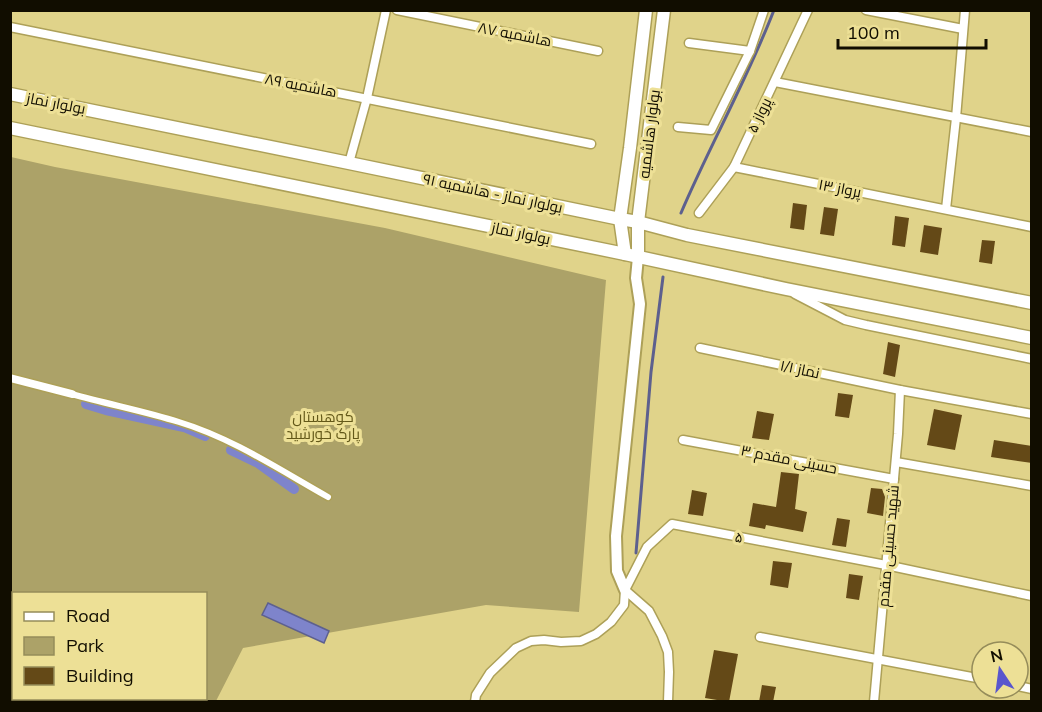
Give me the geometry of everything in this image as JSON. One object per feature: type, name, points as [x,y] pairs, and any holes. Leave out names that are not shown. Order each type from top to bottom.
[{"type":"main road","name":"بولوار هاشمیه","points":[[625,254],[620,219],[646,10]]},
{"type":"main road","name":"بولوار هاشمیه","points":[[638,257],[638,222],[664,10]]},
{"type":"main road","name":"بولوار نماز","points":[[10,94],[349,163]]},
{"type":"main road","name":"بولوار نماز","points":[[10,128],[625,254],[786,290],[1032,338]]},
{"type":"main road","name":"بولوار نماز - هاشمیه ۹۱","points":[[349,163],[638,222]]},
{"type":"main road","points":[[638,222],[687,235],[1032,303]]},
{"type":"street","points":[[349,163],[367,98],[386,10]]},
{"type":"street","name":"هاشمیه ۸۷","points":[[397,10],[598,51]]},
{"type":"street","points":[[678,127],[711,130],[750,51],[764,10]]},
{"type":"street","name":"پرواز ۵","points":[[699,213],[734,167],[808,10]]},
{"type":"street","points":[[866,10],[963,29]]},
{"type":"street","points":[[946,209],[965,10]]},
{"type":"street","name":"هاشمیه ۸۹","points":[[10,27],[591,144]]},
{"type":"street","points":[[689,43],[750,51]]},
{"type":"street","points":[[775,82],[1032,132]]},
{"type":"street","name":"پرواز ۱۳","points":[[734,167],[1032,227]]},
{"type":"street","points":[[625,254],[636,278]]},
{"type":"street","points":[[638,257],[636,278],[640,304],[616,536],[617,571],[625,590],[649,611],[662,636],[668,652],[668,702]]},
{"type":"street","points":[[786,290],[845,320],[1032,359]]},
{"type":"street","name":"نماز ۱/۱","points":[[700,348],[900,390],[1032,414]]},
{"type":"street","points":[[10,378],[180,422],[248,452],[327,497]]},
{"type":"street","name":"شهید حسینی مقدم","points":[[874,702],[896,462],[900,390]]},
{"type":"street","name":"حسینی مقدم ۳","points":[[683,440],[894,479]]},
{"type":"street","points":[[896,462],[1032,486]]},
{"type":"street","name":"۵","points":[[625,590],[647,547],[672,524],[886,565]]},
{"type":"street","points":[[886,565],[1032,596]]},
{"type":"street","points":[[475,702],[476,695],[490,673],[516,648],[531,641],[580,641],[596,634],[611,622],[624,605],[625,590]]},
{"type":"street","points":[[760,637],[970,677]]},
{"type":"green space","name":"کوهستان پارک خورشید","points":[[11,157],[385,228],[606,280],[579,612],[486,605],[243,648],[216,701],[11,702]]},
{"type":"water","points":[[268,603],[329,631],[324,643],[262,615]]},
{"type":"building","points":[[793,203],[807,205],[804,230],[790,228]]},
{"type":"building","points":[[824,207],[838,209],[834,236],[820,234]]},
{"type":"building","points":[[895,216],[909,218],[905,247],[892,245]]},
{"type":"building","points":[[924,225],[942,228],[938,255],[920,252]]},
{"type":"building","points":[[982,240],[995,241],[992,264],[979,262]]},
{"type":"building","points":[[888,342],[900,345],[895,377],[883,374]]},
{"type":"building","points":[[838,393],[853,395],[849,418],[835,416]]},
{"type":"building","points":[[934,409],[962,415],[955,450],[927,445]]},
{"type":"building","points":[[757,411],[774,414],[769,440],[752,438]]},
{"type":"building","points":[[994,440],[1032,446],[1032,463],[991,457]]},
{"type":"building","points":[[781,472],[799,474],[795,509],[807,512],[803,532],[766,525],[765,529],[749,526],[753,503],[776,507]]},
{"type":"building","points":[[871,488],[882,489],[885,497],[883,516],[867,513]]},
{"type":"building","points":[[692,490],[707,493],[703,516],[688,514]]},
{"type":"building","points":[[837,518],[850,520],[846,547],[832,545]]},
{"type":"building","points":[[773,561],[792,563],[788,588],[770,585]]},
{"type":"building","points":[[849,574],[863,576],[859,600],[846,598]]},
{"type":"building","points":[[714,650],[738,654],[729,702],[705,698]]},
{"type":"building","points":[[762,685],[776,687],[773,702],[759,702]]},
{"type":"waterway","points":[[681,213],[774,10]]},
{"type":"waterway","points":[[636,553],[651,372],[663,277]]},
{"type":"waterway","points":[[86,404],[184,427],[205,436]]},
{"type":"waterway","points":[[231,450],[258,463],[294,489]]}]
